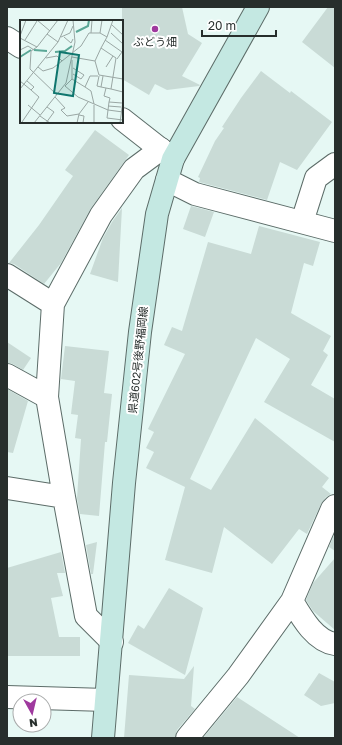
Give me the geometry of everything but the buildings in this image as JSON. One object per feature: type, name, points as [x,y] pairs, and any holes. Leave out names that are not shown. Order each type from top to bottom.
[{"type":"main road","name":"県道602号後野福岡線","points":[[103,738],[124,483],[140,332],[157,214],[167,180],[167,154],[258,7]]},
{"type":"street","points":[[7,38],[20,46]]},
{"type":"street","points":[[112,642],[86,616],[46,397],[53,304],[101,215],[134,169],[167,154],[123,120]]},
{"type":"street","points":[[302,222],[316,178],[335,164]]},
{"type":"street","points":[[167,180],[195,194],[335,231]]},
{"type":"street","points":[[7,275],[53,304]]},
{"type":"street","points":[[7,375],[46,397]]},
{"type":"street","points":[[7,488],[64,497]]},
{"type":"street","points":[[187,738],[238,676],[292,601],[332,509],[335,506]]},
{"type":"street","points":[[292,601],[306,624],[327,643],[335,644]]},
{"type":"street","points":[[7,697],[106,700]]},
{"type":"place","name":"ぶどう畑","points":[[155,29]]}]
